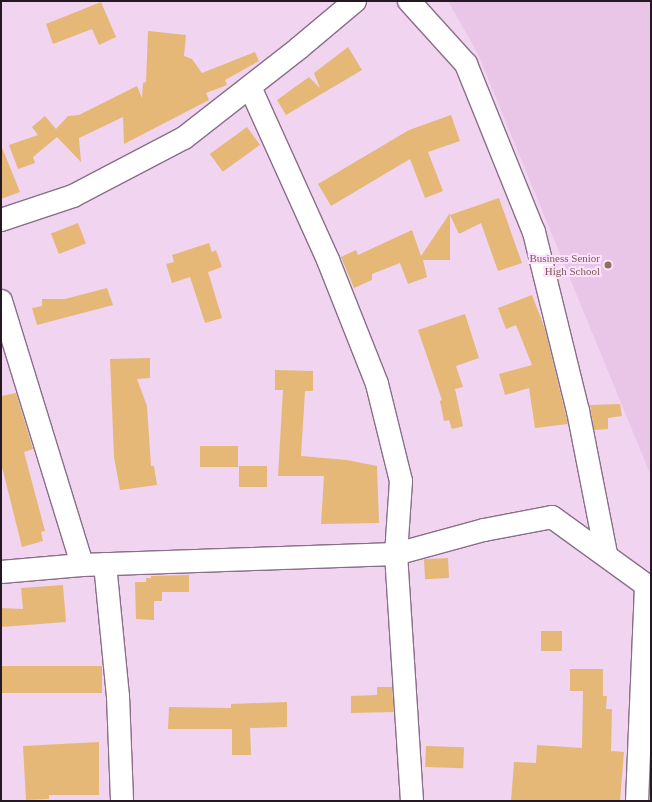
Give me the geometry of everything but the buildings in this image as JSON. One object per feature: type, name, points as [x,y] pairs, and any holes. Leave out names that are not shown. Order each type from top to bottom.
[{"type":"street","points":[[1,220],[73,196],[133,167],[184,138],[250,87],[355,1]]},
{"type":"street","points":[[409,1],[466,64],[534,232],[578,412],[606,554]]},
{"type":"street","points":[[250,87],[328,260],[377,384],[401,481],[396,554],[412,801]]},
{"type":"street","points":[[1,301],[82,565]]},
{"type":"street","points":[[1,572],[82,565],[396,554],[484,530],[552,517],[648,585],[637,801]]},
{"type":"street","points":[[106,564],[118,696],[122,801]]},
{"type":"shaded area","name":"Business Senior High School","points":[[448,1],[651,1],[651,476],[478,54]]},
{"type":"place","name":"Business Senior High School","points":[[608,265]]}]
